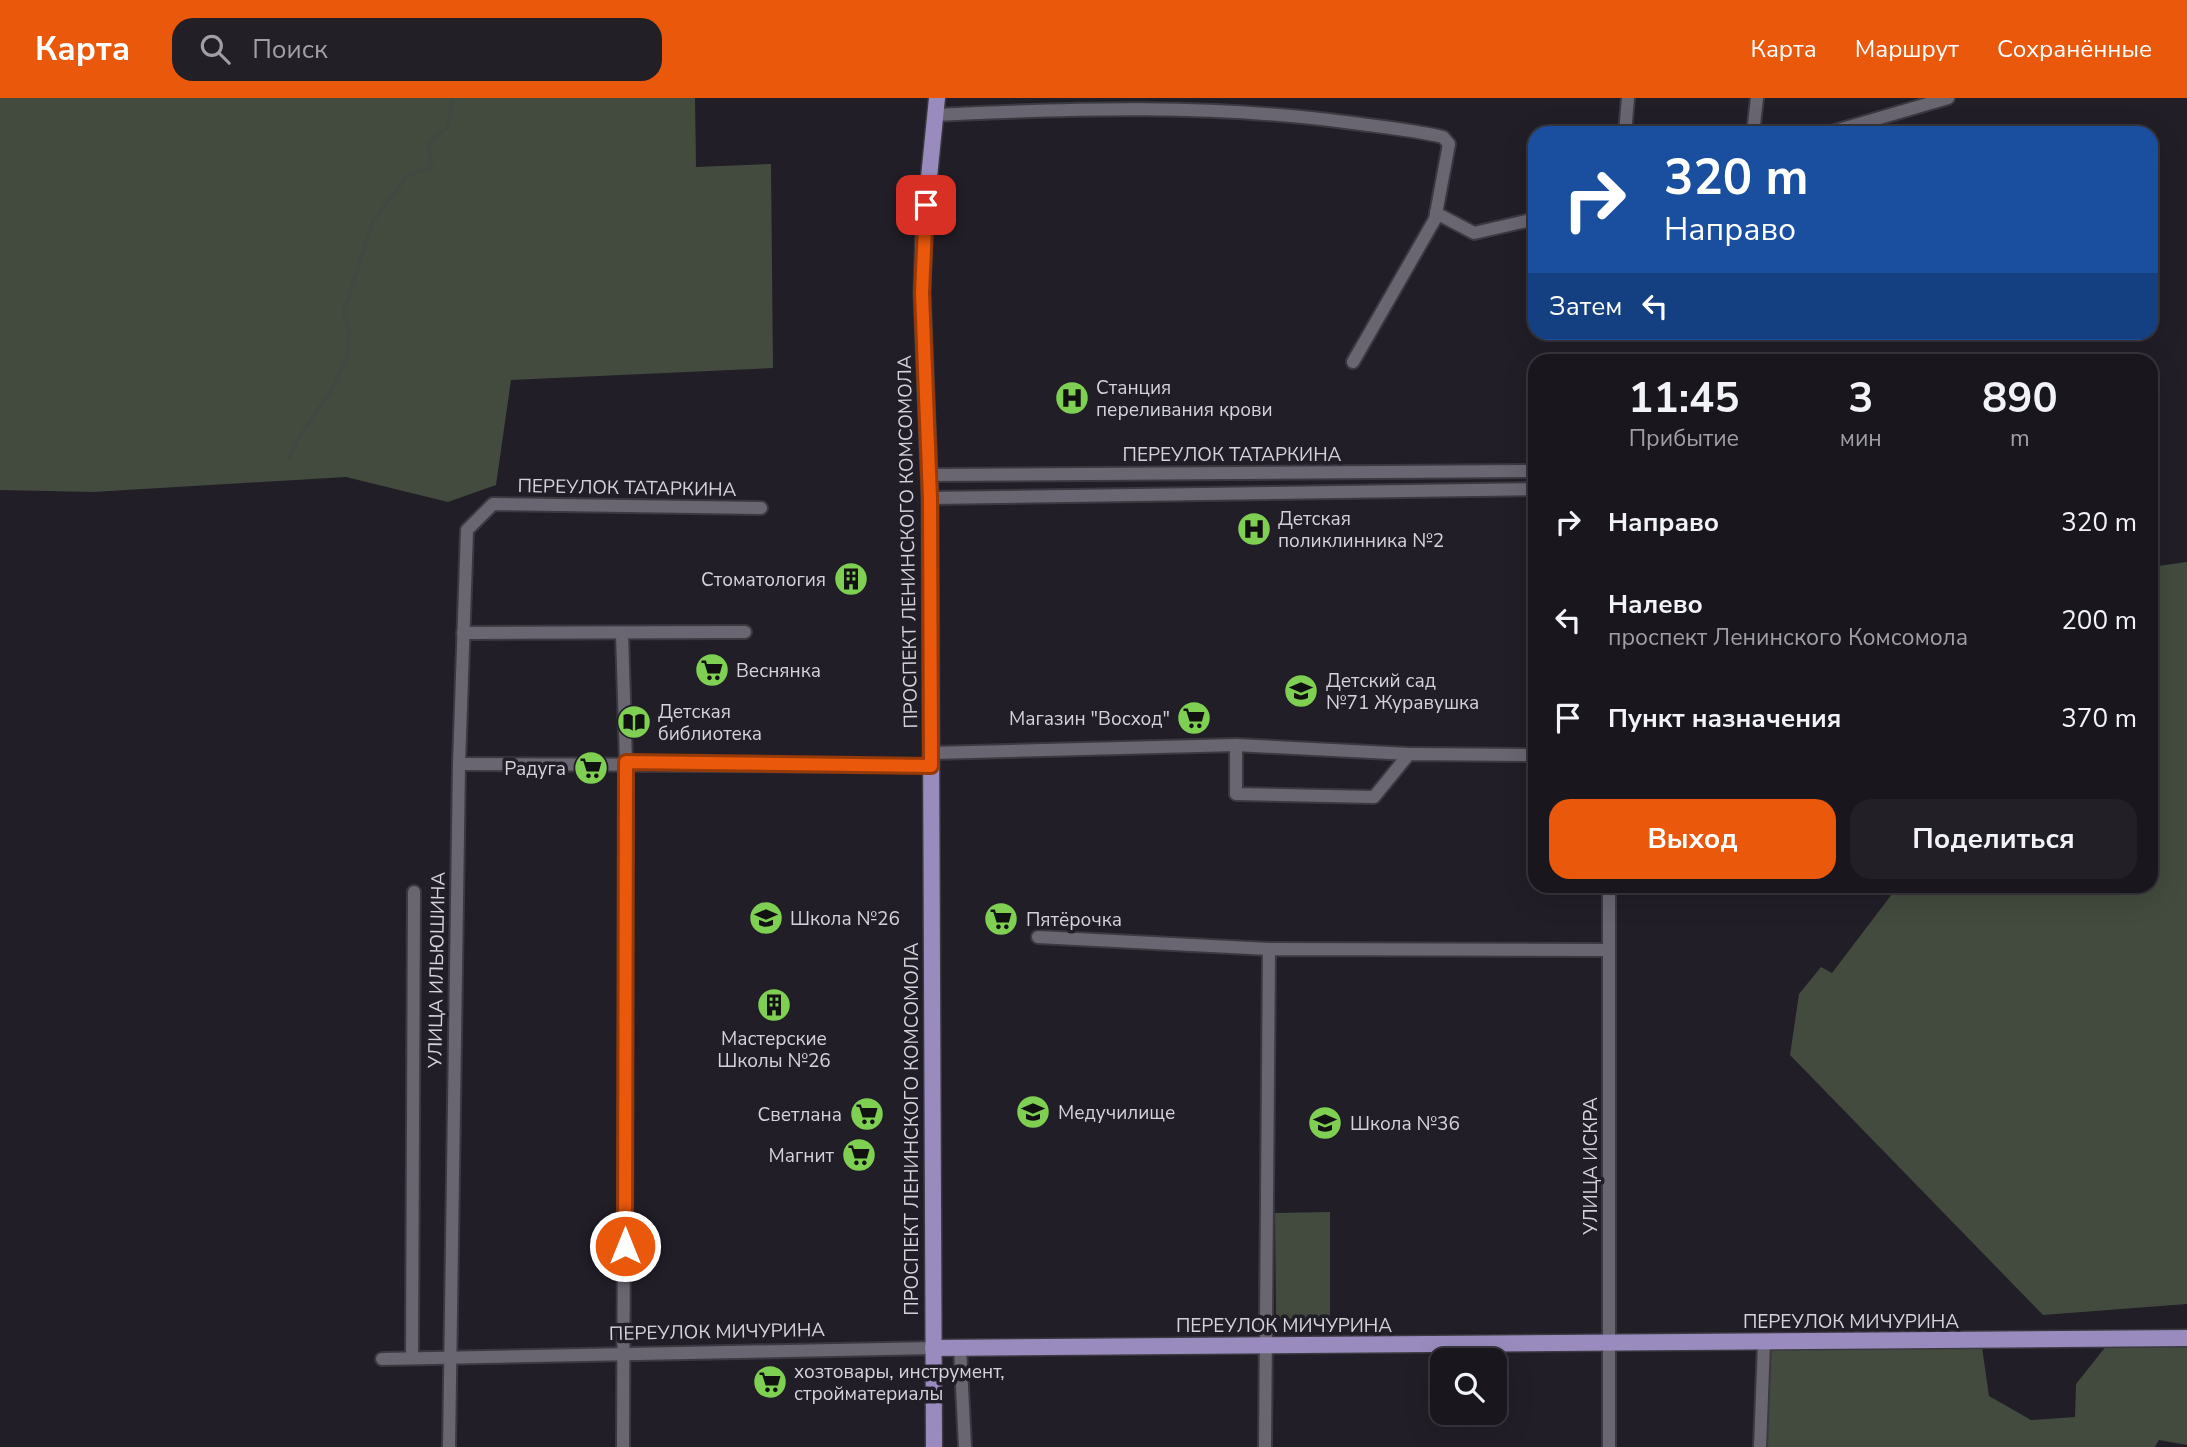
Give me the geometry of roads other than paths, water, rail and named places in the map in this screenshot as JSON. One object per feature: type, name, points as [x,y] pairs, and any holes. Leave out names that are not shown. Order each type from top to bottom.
[{"type":"main road","name":"ПРОСПЕКТ ЛЕНИНСКОГО КОМСОМОЛА","points":[[934,1447],[930,498],[922,293],[924,227],[937,98]]},
{"type":"main road","name":"ПЕРЕУЛОК МИЧУРИНА","points":[[933,1348],[2187,1338]]},
{"type":"street","points":[[1626,126],[1628,98]]},
{"type":"street","points":[[1754,126],[1757,98]]},
{"type":"street","points":[[1852,126],[1948,98]]},
{"type":"street","points":[[935,115],[1079,108],[1171,107],[1307,117],[1443,137],[1448,144],[1436,213],[1353,362]]},
{"type":"street","points":[[1436,213],[1474,233],[1528,221]]},
{"type":"street","name":"ПЕРЕУЛОК ТАТАРКИНА","points":[[929,475],[1528,471]]},
{"type":"street","name":"ПЕРЕУЛОК ТАТАРКИНА","points":[[930,498],[1528,489]]},
{"type":"street","name":"ПЕРЕУЛОК ТАТАРКИНА","points":[[493,504],[536,507],[761,508]]},
{"type":"street","name":"УЛИЦА ИЛЬЮШИНА","points":[[449,1447],[459,764],[467,530],[493,504]]},
{"type":"street","points":[[463,633],[745,632]]},
{"type":"street","points":[[622,633],[626,762],[623,1447]]},
{"type":"street","points":[[1236,745],[1236,794],[1374,797],[1409,754]]},
{"type":"street","points":[[459,764],[931,760],[1236,745],[1409,754],[1528,755]]},
{"type":"street","points":[[412,1358],[414,892]]},
{"type":"street","name":"УЛИЦА ИСКРА","points":[[1609,893],[1609,1447]]},
{"type":"street","points":[[1038,937],[1269,949],[1608,950]]},
{"type":"street","points":[[1265,1447],[1269,949]]},
{"type":"street","points":[[1760,1447],[1764,1343]]},
{"type":"street","name":"ПЕРЕУЛОК МИЧУРИНА","points":[[382,1359],[933,1348]]},
{"type":"street","points":[[960,1348],[965,1447]]},
{"type":"waterway","points":[[289,459],[297,440],[332,389],[347,358],[349,332],[344,311],[373,221],[408,175],[431,167],[429,142],[447,128],[453,98]]},
{"type":"place","name":"Станция переливания крови","points":[[1072,398]]},
{"type":"place","name":"Детская поликлинника №2","points":[[1254,529]]},
{"type":"place","name":"Стоматология","points":[[851,579]]},
{"type":"place","name":"Веснянка","points":[[712,670]]},
{"type":"place","name":"Детский сад №71 Журавушка","points":[[1301,691]]},
{"type":"place","name":"Магазин \"Восход\"","points":[[1194,718]]},
{"type":"place","name":"Детская библиотека","points":[[634,722]]},
{"type":"place","name":"Радуга","points":[[591,768]]},
{"type":"place","name":"Школа №26","points":[[766,918]]},
{"type":"place","name":"Пятёрочка","points":[[1001,919]]},
{"type":"place","name":"Мастерские Школы №26","points":[[774,1005]]},
{"type":"place","name":"Медучилище","points":[[1033,1112]]},
{"type":"place","name":"Светлана","points":[[867,1114]]},
{"type":"place","name":"Школа №36","points":[[1325,1123]]},
{"type":"place","name":"Магнит","points":[[859,1155]]},
{"type":"place","name":"хозтовары, инструмент, стройматериалы","points":[[770,1382]]}]
